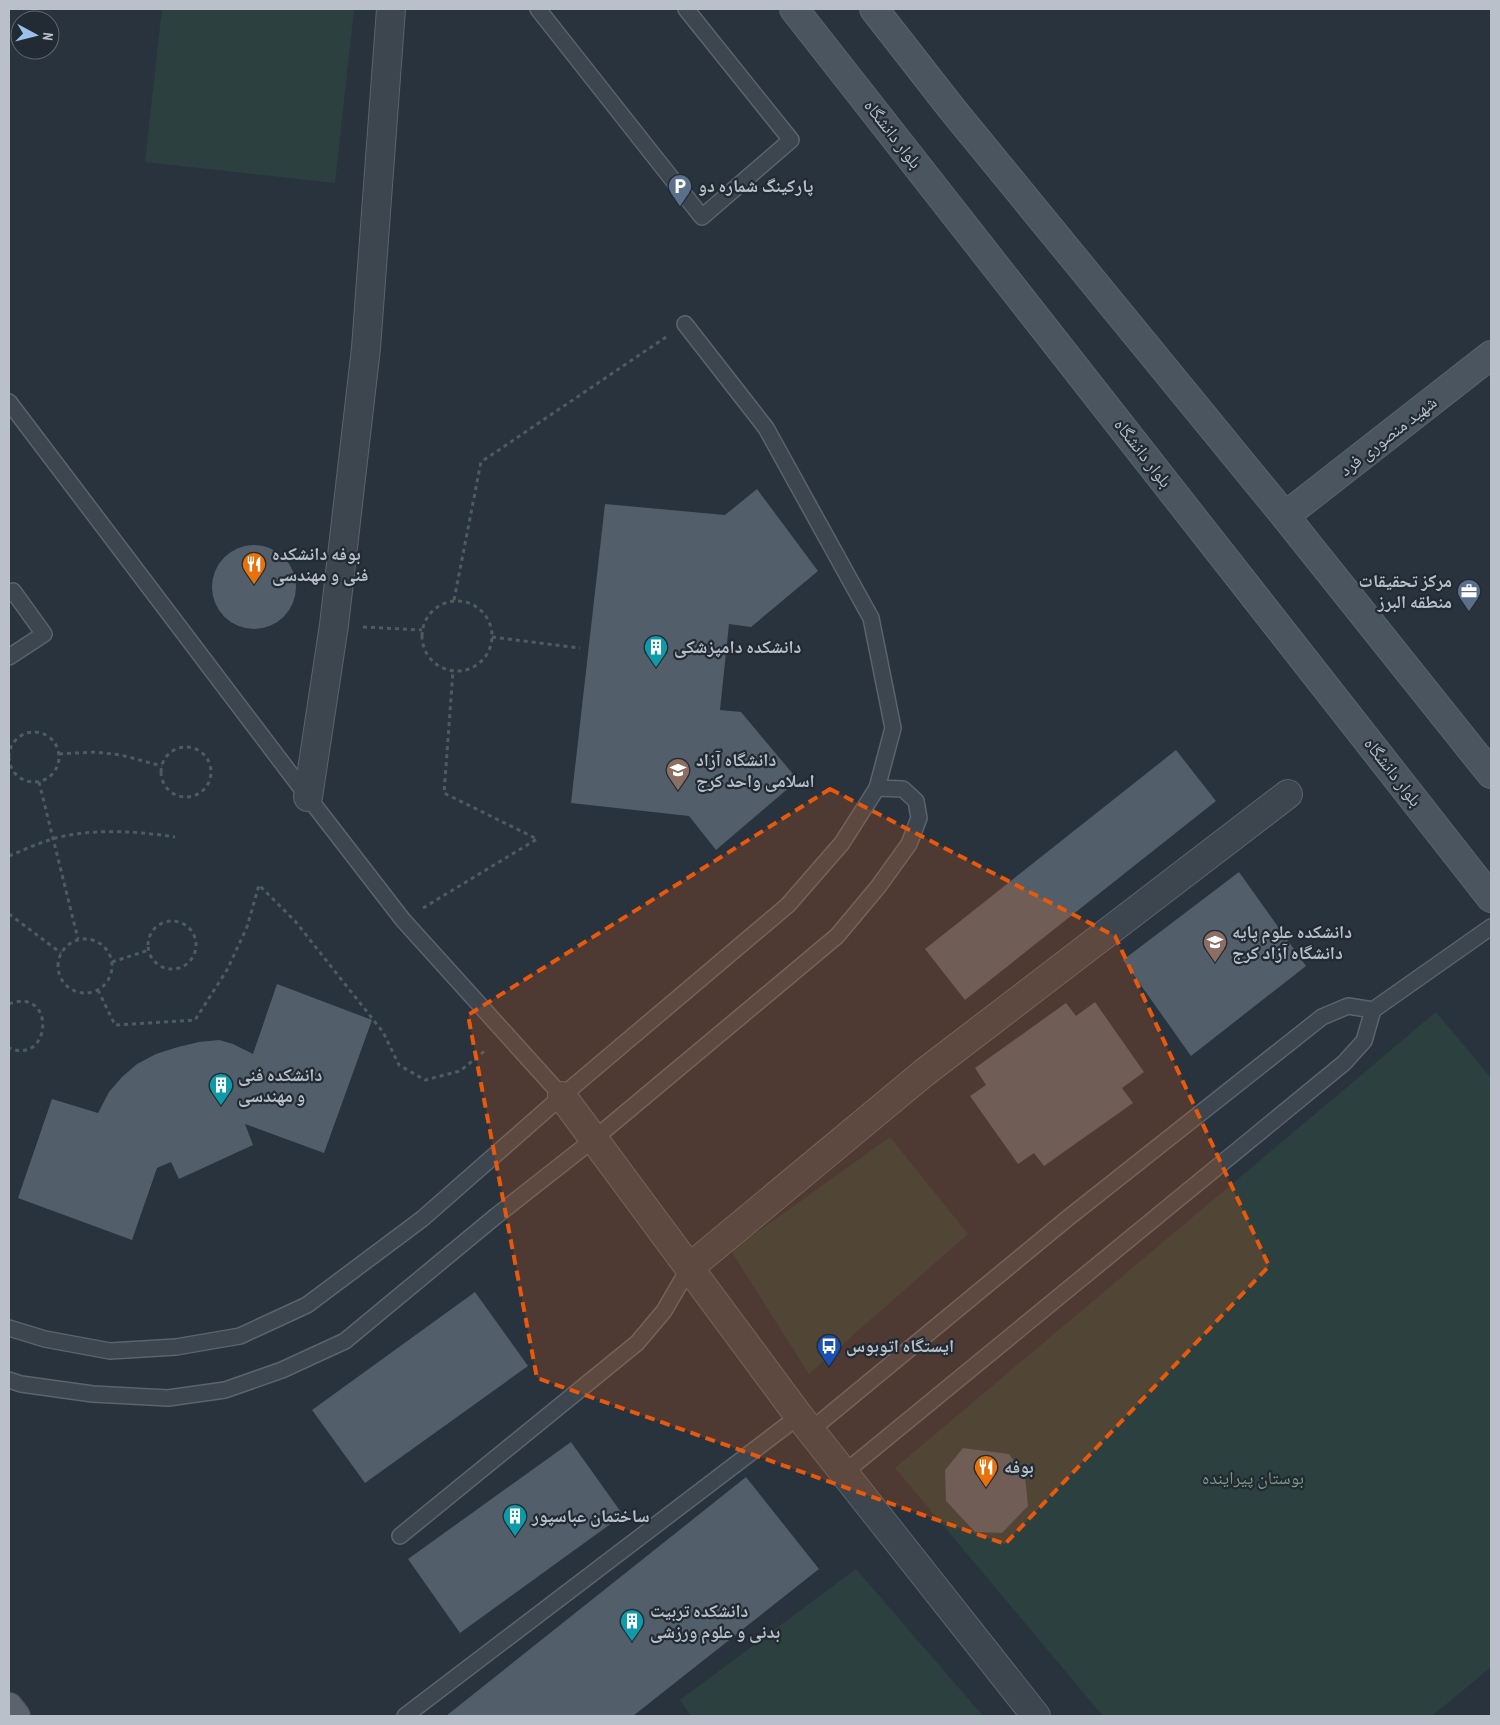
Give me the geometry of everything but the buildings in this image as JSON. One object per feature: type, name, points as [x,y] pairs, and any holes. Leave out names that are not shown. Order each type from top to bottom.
[{"type":"main road","points":[[9,1707],[16,1716]]},
{"type":"street","points":[[308,797],[334,625],[366,348],[391,9]]},
{"type":"street","name":"بلوار دانشگاه","points":[[794,9],[1491,898]]},
{"type":"street","points":[[874,9],[952,109],[1285,516],[1491,774]]},
{"type":"street","name":"شهید منصوری فرد","points":[[1285,516],[1491,355]]},
{"type":"street","points":[[689,1268],[925,1072],[1288,794]]},
{"type":"street","points":[[562,1096],[805,1423],[1036,1716]]},
{"type":"lane","points":[[541,10],[702,216],[791,140],[686,9]]},
{"type":"lane","points":[[9,1328],[45,1339],[110,1351],[176,1347],[240,1336],[307,1305],[422,1219],[562,1096],[788,904],[842,843],[877,788],[893,728],[871,618],[766,428],[685,324]]},
{"type":"lane","points":[[9,402],[403,920],[562,1096]]},
{"type":"lane","points":[[9,594],[13,591],[44,634],[9,657]]},
{"type":"lane","points":[[9,1380],[21,1384],[92,1394],[168,1398],[225,1390],[282,1370],[345,1340],[594,1138],[837,936],[878,887],[909,844],[919,818],[916,801],[903,789],[877,788]]},
{"type":"lane","points":[[844,1473],[1344,1063],[1364,1042],[1373,1010],[1491,928]]},
{"type":"lane","points":[[405,1716],[805,1423],[1322,1017],[1348,1006],[1373,1010]]},
{"type":"lane","points":[[400,1536],[637,1343],[664,1311],[689,1268]]},
{"type":"path","points":[[454,600],[481,462],[685,324]]},
{"type":"path","points":[[454,600],[466,602],[477,607],[486,615],[492,637],[489,649],[475,666],[453,671],[442,668],[432,661],[425,652],[422,630],[426,618],[433,609],[454,600]]},
{"type":"path","points":[[334,625],[422,630]]},
{"type":"path","points":[[492,637],[580,648]]},
{"type":"path","points":[[403,920],[537,839],[444,793],[453,671]]},
{"type":"path","points":[[35,731],[50,737],[56,744],[59,754],[57,767],[53,774],[39,782],[23,780],[10,767],[9,758],[13,742],[27,732],[35,731]]},
{"type":"path","points":[[190,747],[204,754],[212,769],[211,778],[203,791],[196,796],[180,797],[166,788],[162,780],[162,766],[167,756],[174,750],[190,747]]},
{"type":"path","points":[[59,754],[95,752],[121,755],[162,766]]},
{"type":"path","points":[[39,782],[78,939]]},
{"type":"path","points":[[9,856],[53,839],[83,833],[145,832],[175,837]]},
{"type":"path","points":[[98,990],[115,1025],[194,1020],[227,970],[247,927],[259,885],[295,921],[371,1017],[382,1032],[399,1065],[425,1080],[460,1071],[506,1034]]},
{"type":"path","points":[[9,914],[61,952]]},
{"type":"path","points":[[173,920],[188,926],[196,939],[194,955],[189,962],[175,969],[167,969],[160,966],[154,960],[149,950],[149,938],[152,931],[165,921],[173,920]]},
{"type":"path","points":[[78,939],[95,940],[104,945],[110,953],[112,962],[109,980],[103,988],[85,994],[68,988],[58,974],[57,966],[61,952],[78,939]]},
{"type":"path","points":[[112,962],[149,950]]},
{"type":"path","points":[[9,1004],[22,1002],[30,1004],[37,1009],[41,1016],[43,1032],[34,1045],[27,1049],[9,1048]]},
{"type":"highlighted area","points":[[830,789],[1115,936],[1269,1266],[1005,1544],[537,1378],[468,1015]]},
{"type":"green space","points":[[162,9],[354,9],[335,183],[145,162]]},
{"type":"green space","name":"بوستان پیراینده","points":[[1436,1012],[1491,1078],[1491,1667],[1432,1716],[1103,1716],[895,1468]]},
{"type":"green space","points":[[890,1137],[968,1234],[809,1374],[731,1251]]},
{"type":"green space","points":[[856,1569],[983,1716],[691,1716],[680,1700]]},
{"type":"place","name":"پارکینگ شماره دو","points":[[680,207]]},
{"type":"place","name":"بوفه دانشکده فنی و مهندسی","points":[[254,585]]},
{"type":"place","name":"مرکز تحقیقات منطقه البرز","points":[[1469,612]]},
{"type":"place","name":"دانشکده دامپزشکی","points":[[656,668]]},
{"type":"place","name":"دانشگاه آزاد اسلامی واحد کرج","points":[[678,791]]},
{"type":"place","name":"دانشکده علوم پایه دانشگاه آزاد کرج","points":[[1215,963]]},
{"type":"place","name":"دانشکده فنی و مهندسی","points":[[221,1106]]},
{"type":"place","name":"ایستگاه اتوبوس","points":[[829,1367]]},
{"type":"place","name":"بوفه","points":[[986,1488]]},
{"type":"place","name":"ساختمان عباسپور","points":[[515,1537]]},
{"type":"place","name":"دانشکده تربیت بدنی و علوم ورزشی","points":[[632,1642]]}]
